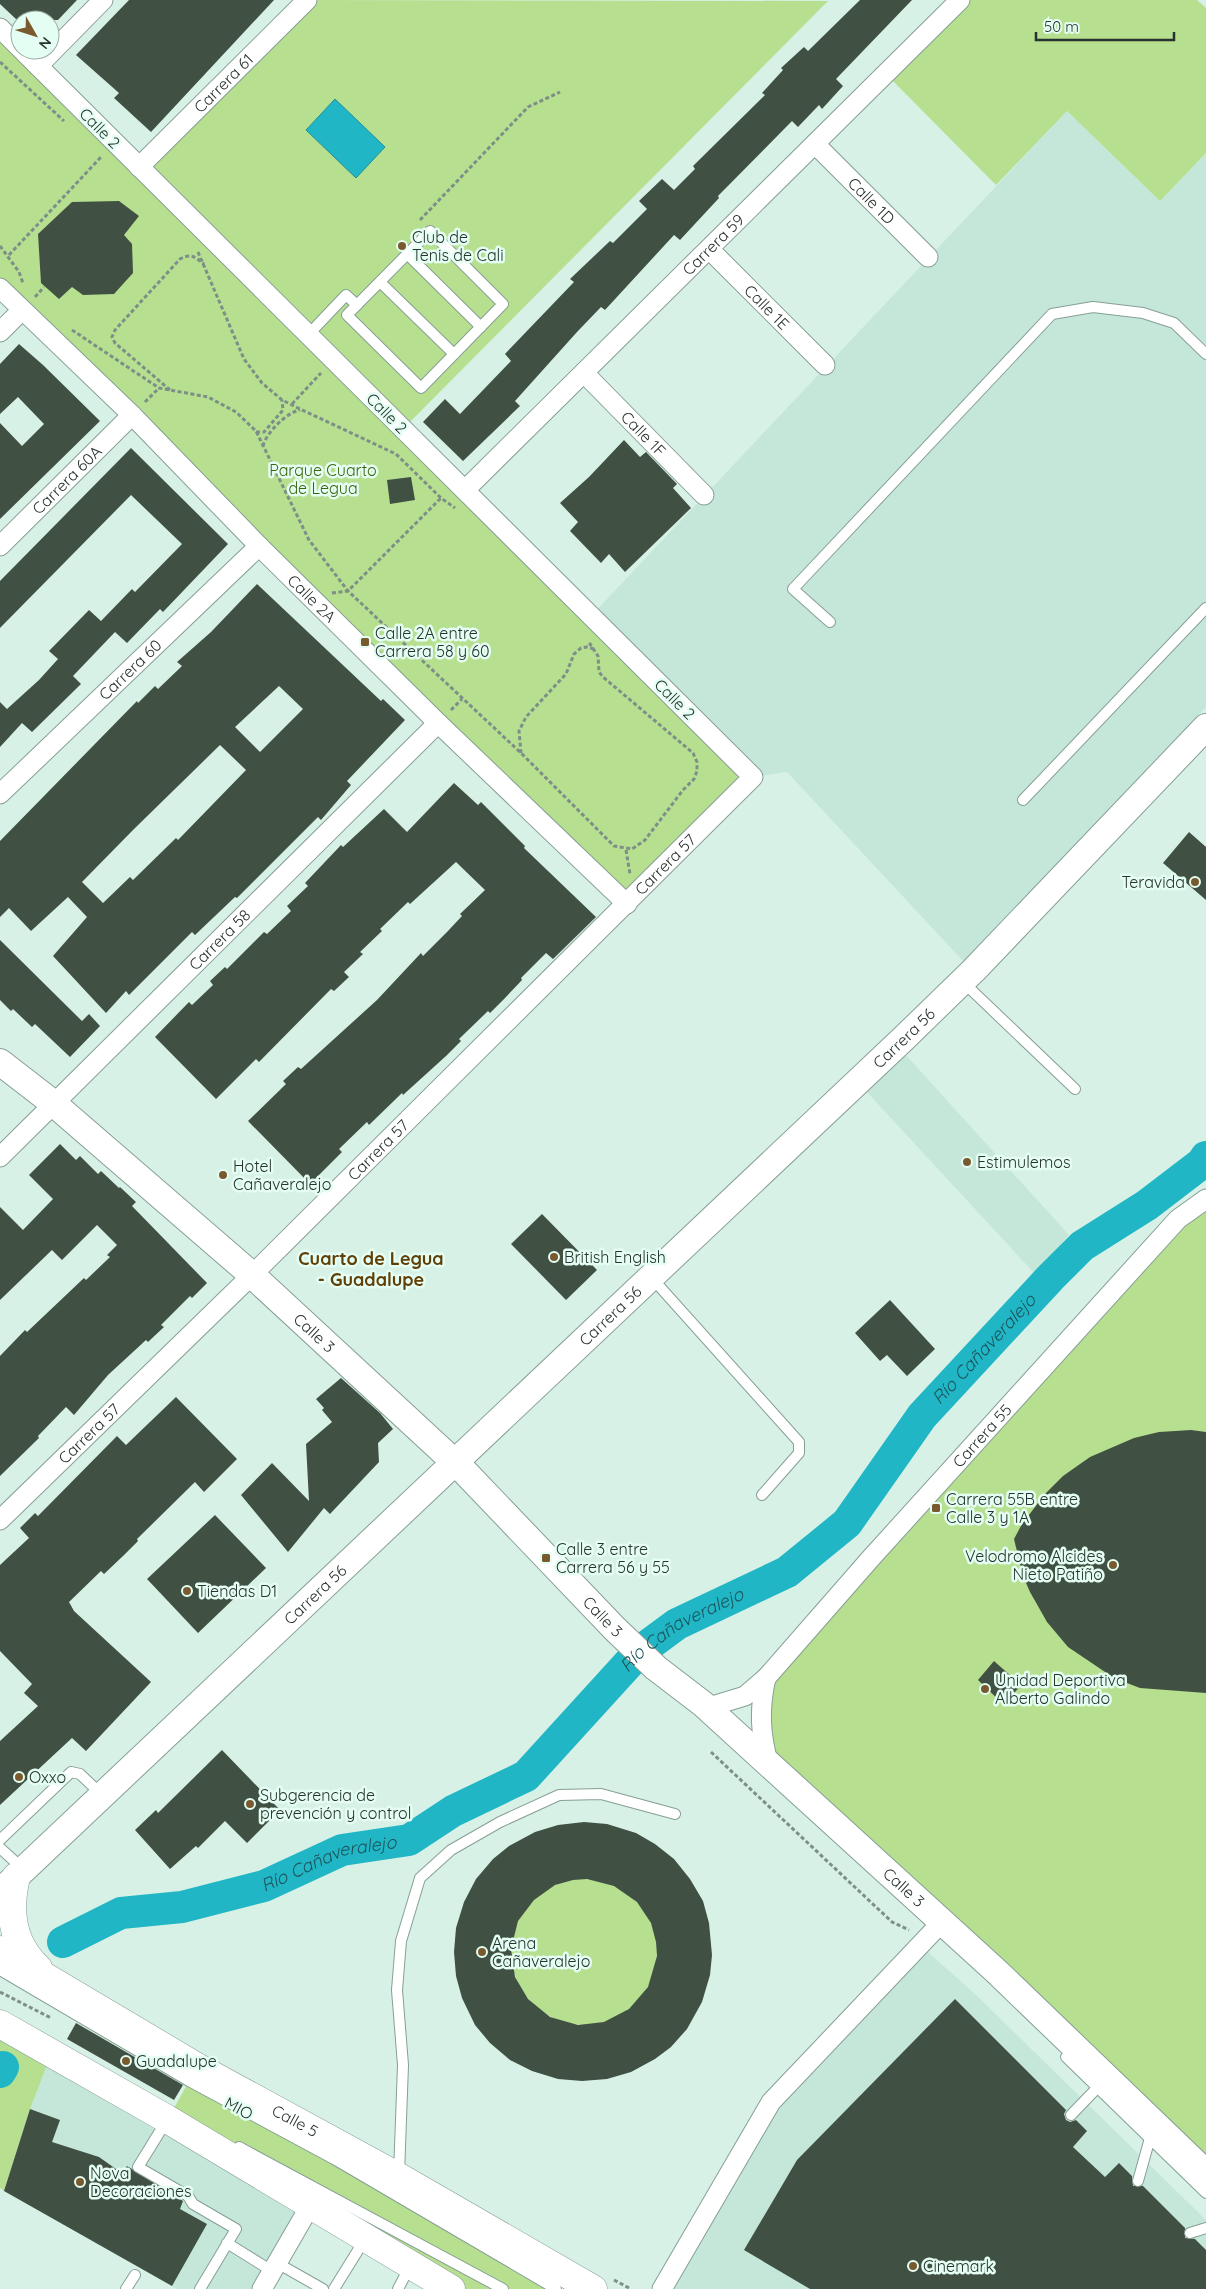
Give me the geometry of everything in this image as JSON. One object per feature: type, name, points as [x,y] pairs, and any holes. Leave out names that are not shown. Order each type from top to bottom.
[{"type":"main road","points":[[13,1879],[11,1904],[16,1935],[32,1962],[47,1976]]},
{"type":"main road","name":"Calle 5","points":[[0,1950],[47,1976],[197,2067],[399,2177],[593,2289]]},
{"type":"main road","points":[[0,2024],[167,2119],[451,2289]]},
{"type":"street","points":[[38,66],[103,0]]},
{"type":"street","name":"Carrera 61","points":[[139,167],[307,0]]},
{"type":"street","name":"Carrera 59","points":[[465,490],[960,0]]},
{"type":"street","name":"Calle 2","points":[[0,28],[10,38]]},
{"type":"street","name":"Calle 2","points":[[32,60],[753,777]]},
{"type":"street","name":"Calle 1D","points":[[815,144],[928,257]]},
{"type":"street","name":"Calle 1E","points":[[709,249],[825,365]]},
{"type":"street","name":"Calle 2A","points":[[0,288],[30,306],[259,546],[299,583],[438,723],[627,904]]},
{"type":"street","points":[[0,332],[30,306]]},
{"type":"street","name":"Calle 1F","points":[[584,373],[704,495]]},
{"type":"street","name":"Carrera 60A","points":[[0,546],[132,415]]},
{"type":"street","name":"Carrera 60","points":[[0,794],[259,546]]},
{"type":"street","name":"Carrera 58","points":[[0,1157],[438,723]]},
{"type":"street","name":"Carrera 56","points":[[13,1879],[962,981],[1201,738]]},
{"type":"street","name":"Carrera 57","points":[[0,1520],[252,1275],[753,777]]},
{"type":"street","name":"Calle 3","points":[[0,1062],[53,1103],[252,1275],[455,1462],[615,1629],[656,1668],[703,1704],[769,1766],[935,1930],[996,1971],[1206,2174]]},
{"type":"street","name":"Carrera 55","points":[[703,1704],[712,1706],[745,1696],[766,1678],[871,1558],[1178,1220],[1206,1199]]},
{"type":"street","name":"Carrera 55","points":[[766,1678],[761,1700],[760,1723],[763,1745],[769,1766]]},
{"type":"street","points":[[662,2289],[771,2102],[935,1930]]},
{"type":"street","points":[[262,2289],[310,2206]]},
{"type":"lane","points":[[430,231],[503,304],[421,388],[348,315],[407,254],[430,231]]},
{"type":"lane","points":[[407,254],[481,327]]},
{"type":"lane","points":[[380,282],[454,354]]},
{"type":"lane","points":[[308,335],[346,294],[357,305]]},
{"type":"lane","points":[[830,622],[793,589],[1052,314],[1093,307],[1142,313],[1174,323],[1206,354]]},
{"type":"lane","points":[[1023,800],[1206,608]]},
{"type":"lane","points":[[1198,617],[1206,624]]},
{"type":"lane","points":[[962,981],[1075,1089]]},
{"type":"lane","points":[[651,1277],[800,1442],[799,1453],[762,1495]]},
{"type":"lane","points":[[0,1840],[71,1772],[80,1774],[102,1795]]},
{"type":"lane","points":[[399,2177],[403,2065],[396,1990],[401,1941],[420,1878],[451,1850],[500,1822],[559,1795],[601,1794],[675,1814]]},
{"type":"lane","points":[[0,1848],[13,1879]]},
{"type":"lane","points":[[935,1930],[982,1973]]},
{"type":"lane","name":"MIO","points":[[0,1970],[189,2081],[334,2159],[556,2289]]},
{"type":"lane","points":[[1056,2047],[1206,2193]]},
{"type":"lane","points":[[1071,2115],[1098,2087]]},
{"type":"lane","points":[[167,2119],[138,2167],[188,2196],[193,2204],[236,2229],[200,2289]]},
{"type":"lane","points":[[1138,2181],[1150,2138]]},
{"type":"lane","name":"MIO","points":[[232,2143],[503,2289]]},
{"type":"lane","points":[[1190,2233],[1206,2228]]},
{"type":"lane","points":[[334,2289],[365,2238]]},
{"type":"lane","points":[[228,2243],[323,2289]]},
{"type":"lane","points":[[398,2289],[411,2264]]},
{"type":"lane","points":[[126,2289],[135,2274]]},
{"type":"path","points":[[0,62],[66,122]]},
{"type":"path","points":[[418,222],[528,107],[560,92]]},
{"type":"path","points":[[95,149],[109,161]]},
{"type":"path","points":[[9,255],[103,155]]},
{"type":"path","points":[[0,246],[9,255],[19,272],[30,306]]},
{"type":"path","points":[[196,249],[206,265],[244,359],[262,383],[282,400],[396,454],[441,498],[462,513]]},
{"type":"path","points":[[172,392],[115,343],[112,337],[115,330],[180,259],[186,255],[193,256],[206,265]]},
{"type":"path","points":[[70,329],[159,388],[172,392],[208,397],[236,412],[256,431],[263,449],[309,540],[348,590],[521,753],[614,846],[626,850],[637,847],[645,840],[683,790],[694,779],[697,771],[697,762],[693,754],[603,677],[599,672],[598,656],[585,637]]},
{"type":"path","points":[[292,404],[333,359]]},
{"type":"path","points":[[256,431],[264,432],[283,410],[282,400]]},
{"type":"path","points":[[263,449],[266,438],[290,414],[300,409]]},
{"type":"path","points":[[299,583],[324,594],[348,590],[441,498],[465,490]]},
{"type":"path","points":[[521,753],[519,731],[526,717],[566,674],[574,654],[587,646],[594,649]]},
{"type":"path","points":[[711,1752],[892,1922],[935,1930]]},
{"type":"path","points":[[0,1992],[56,2021]]},
{"type":"shaded area","points":[[1067,111],[1160,201],[1206,153],[1206,707],[964,962],[787,772],[753,777],[591,616]]},
{"type":"shaded area","name":"Estimulemos","points":[[904,1053],[1069,1235],[1035,1274],[865,1090]]},
{"type":"shaded area","points":[[920,1945],[975,1994],[1206,2220],[1206,2289],[662,2289],[771,2102]]},
{"type":"shaded area","points":[[52,2052],[310,2206],[262,2289],[177,2289],[4,2191],[30,2109]]},
{"type":"green space","name":"Parque Cuarto de Legua","points":[[307,0],[828,1],[403,429],[753,777],[627,904],[0,288],[0,28],[10,38],[10,60],[32,60],[139,167]]},
{"type":"green space","points":[[960,0],[1197,0],[1206,8],[1206,153],[1160,201],[1067,111],[996,185],[886,74]]},
{"type":"green space","name":"Unidad Deportiva Alberto Galindo","points":[[1206,1199],[1206,2173],[769,1766],[761,1700],[871,1558]]},
{"type":"green space","points":[[584,1879],[612,1885],[635,1901],[651,1924],[657,1952],[651,1980],[635,2003],[612,2019],[584,2025],[556,2019],[533,2003],[517,1980],[511,1952],[517,1924],[533,1901],[556,1885]]},
{"type":"green space","points":[[0,2024],[52,2052],[30,2109],[4,2191],[0,2188]]},
{"type":"green space","points":[[189,2081],[556,2289],[456,2289],[173,2110]]},
{"type":"water","points":[[335,99],[385,147],[356,178],[306,130]]},
{"type":"building","points":[[0,0],[77,0],[60,18],[60,10],[10,10],[10,13],[0,4]]},
{"type":"building","points":[[129,0],[274,0],[151,132],[114,98],[119,93],[76,55]]},
{"type":"building","points":[[860,0],[912,0],[836,79],[843,86],[822,109],[819,105],[798,127],[792,121],[718,196],[719,198],[680,240],[674,235],[605,310],[601,307],[577,332],[515,401],[520,406],[463,461],[423,422],[445,399],[460,414],[511,361],[505,354],[574,282],[570,279],[610,241],[613,243],[647,209],[639,201],[662,179],[674,190],[695,169],[693,166],[765,95],[762,93],[783,70],[781,68],[804,47],[808,51]]},
{"type":"building","points":[[119,201],[139,216],[124,235],[132,244],[133,273],[114,294],[83,295],[72,287],[59,299],[41,283],[38,234],[72,202]]},
{"type":"building","points":[[19,344],[100,421],[0,519],[0,423],[22,446],[44,424],[18,397],[0,414],[0,364]]},
{"type":"building","points":[[624,440],[640,457],[646,452],[677,484],[673,488],[691,508],[625,572],[609,554],[601,563],[570,531],[578,522],[560,503],[589,477]]},
{"type":"building","points":[[131,448],[228,544],[163,612],[160,609],[127,643],[115,632],[73,676],[81,684],[32,732],[22,723],[0,747],[0,702],[7,709],[39,680],[58,659],[49,651],[89,610],[101,621],[132,589],[135,592],[182,544],[131,495],[0,628],[0,581]]},
{"type":"building","points":[[411,477],[415,500],[390,504],[387,480]]},
{"type":"building","points":[[257,584],[381,701],[383,699],[405,720],[347,781],[351,785],[321,820],[318,817],[237,898],[235,897],[195,935],[192,932],[129,995],[126,991],[106,1013],[53,956],[87,917],[68,897],[31,931],[9,908],[0,917],[0,841],[137,701],[138,703],[155,686],[158,689],[182,666],[177,662],[211,632]],"holes":[[[279,686],[303,709],[260,752],[235,727]],[[220,745],[246,770],[178,840],[176,838],[133,880],[130,877],[103,903],[82,882]]]},
{"type":"building","points":[[454,783],[478,805],[481,802],[525,846],[524,848],[596,917],[553,959],[546,953],[490,1013],[488,1011],[459,1039],[461,1041],[446,1056],[403,1095],[402,1093],[369,1125],[367,1122],[339,1149],[342,1152],[310,1184],[248,1121],[286,1084],[283,1081],[298,1067],[301,1069],[377,1000],[421,953],[423,956],[447,932],[462,916],[460,914],[485,890],[456,862],[410,904],[408,902],[380,929],[382,931],[360,952],[363,954],[344,972],[349,977],[334,991],[331,989],[259,1062],[256,1059],[216,1099],[155,1037],[189,1002],[192,1005],[213,985],[210,981],[225,967],[227,969],[264,932],[267,934],[291,911],[287,906],[308,886],[305,883],[341,845],[343,847],[384,809],[407,832]]},
{"type":"building","name":"Teravida","points":[[1189,832],[1206,847],[1206,900],[1163,863]]},
{"type":"building","points":[[0,940],[82,1021],[89,1014],[100,1026],[70,1057],[35,1024],[32,1027],[13,1009],[11,1011],[0,1000]]},
{"type":"building","points":[[60,1144],[76,1160],[80,1156],[98,1174],[101,1171],[136,1202],[132,1206],[207,1283],[192,1298],[190,1296],[161,1325],[164,1327],[148,1342],[146,1340],[108,1375],[74,1415],[66,1407],[38,1436],[39,1438],[0,1476],[0,1356],[25,1330],[27,1332],[84,1278],[86,1280],[110,1257],[107,1255],[117,1245],[97,1225],[62,1260],[52,1250],[0,1300],[0,1207],[23,1230],[53,1199],[29,1175]]},
{"type":"building","name":"British English","points":[[542,1214],[597,1270],[566,1300],[511,1244]]},
{"type":"building","points":[[890,1300],[935,1349],[907,1376],[887,1355],[880,1361],[855,1333]]},
{"type":"building","points":[[341,1378],[380,1413],[393,1429],[378,1443],[379,1462],[330,1514],[324,1508],[288,1552],[241,1495],[272,1463],[309,1501],[306,1444],[332,1422],[316,1399]]},
{"type":"building","points":[[176,1397],[237,1459],[204,1492],[195,1482],[137,1539],[138,1541],[123,1556],[104,1574],[101,1571],[69,1602],[74,1611],[151,1682],[86,1751],[72,1738],[0,1805],[0,1741],[38,1706],[24,1693],[32,1684],[0,1651],[0,1565],[29,1538],[20,1528],[35,1513],[38,1516],[117,1436],[126,1445]]},
{"type":"building","name":"Velodromo Alcides Nieto Patiño","points":[[1191,1430],[1206,1432],[1206,1693],[1140,1688],[1114,1678],[1068,1647],[1047,1622],[1030,1592],[1023,1576],[1014,1539],[1022,1524],[1045,1494],[1063,1476],[1090,1457],[1134,1438],[1159,1432]]},
{"type":"building","points":[[215,1515],[266,1568],[198,1633],[147,1579]]},
{"type":"building","points":[[994,1661],[1021,1685],[1004,1705],[978,1680]]},
{"type":"building","name":"Subgerencia de prevención y control","points":[[222,1750],[280,1810],[247,1843],[225,1821],[198,1848],[196,1846],[170,1869],[135,1830],[156,1810],[158,1813]]},
{"type":"building","name":"Arena Cañaveralejo","points":[[584,1822],[607,1824],[636,1833],[655,1844],[674,1859],[690,1879],[703,1901],[709,1923],[712,1955],[710,1975],[702,2002],[687,2029],[671,2047],[655,2059],[631,2072],[607,2079],[582,2081],[558,2079],[532,2071],[510,2060],[490,2043],[475,2025],[462,1998],[456,1976],[454,1952],[456,1928],[464,1902],[476,1879],[493,1859],[509,1846],[535,1832],[558,1825]],"holes":[[[587,1879],[614,1886],[637,1902],[651,1923],[656,1942],[657,1956],[648,1987],[629,2009],[604,2022],[578,2025],[550,2017],[528,1999],[515,1977],[511,1949],[518,1921],[534,1900],[555,1885],[573,1880]]]},
{"type":"building","points":[[955,1999],[1066,2110],[1064,2114],[1066,2120],[1070,2122],[1076,2120],[1087,2131],[1073,2147],[1105,2177],[1119,2163],[1132,2176],[1133,2186],[1143,2186],[1185,2228],[1185,2238],[1195,2239],[1206,2250],[1206,2289],[810,2289],[744,2250],[797,2160]]},
{"type":"building","name":"Guadalupe","points":[[76,2023],[183,2085],[174,2100],[67,2039]]},
{"type":"building","name":"Nova Decoraciones","points":[[30,2109],[60,2120],[52,2142],[99,2157],[123,2174],[127,2166],[183,2201],[180,2209],[207,2224],[172,2286],[4,2191]]},
{"type":"waterway","name":"Río Cañaveralejo","points":[[63,1942],[121,1913],[182,1907],[264,1886],[342,1850],[409,1840],[453,1811],[526,1776],[639,1652],[677,1624],[787,1572],[847,1523],[922,1416],[1050,1278],[1082,1246],[1147,1205],[1202,1163],[1206,1157]]},
{"type":"waterway","name":"Río Cañaveralejo","points":[[0,2072],[3,2067]]},
{"type":"place","name":"Club de Tenis de Cali","points":[[402,246]]},
{"type":"place","name":"Calle 2A entre Carrera 58 y 60","points":[[365,642]]},
{"type":"place","name":"Teravida","points":[[1195,882]]},
{"type":"place","name":"Estimulemos","points":[[967,1162]]},
{"type":"place","name":"Hotel Cañaveralejo","points":[[223,1175]]},
{"type":"place","name":"British English","points":[[554,1257]]},
{"type":"place","name":"Carrera 55B entre Calle 3 y 1A","points":[[936,1508]]},
{"type":"place","name":"Calle 3 entre Carrera 56 y 55","points":[[546,1558]]},
{"type":"place","name":"Velodromo Alcides Nieto Patiño","points":[[1113,1565]]},
{"type":"place","name":"Tiendas D1","points":[[187,1591]]},
{"type":"place","name":"Unidad Deportiva Alberto Galindo","points":[[985,1689]]},
{"type":"place","name":"Oxxo","points":[[19,1777]]},
{"type":"place","name":"Subgerencia de prevención y control","points":[[250,1804]]},
{"type":"place","name":"Arena Cañaveralejo","points":[[482,1952]]},
{"type":"place","name":"Guadalupe","points":[[126,2061]]},
{"type":"place","name":"Nova Decoraciones","points":[[80,2182]]},
{"type":"place","name":"Cinemark","points":[[913,2266]]},
{"type":"district","name":"Cuarto de Legua - Guadalupe","points":[[371,1269]]}]
